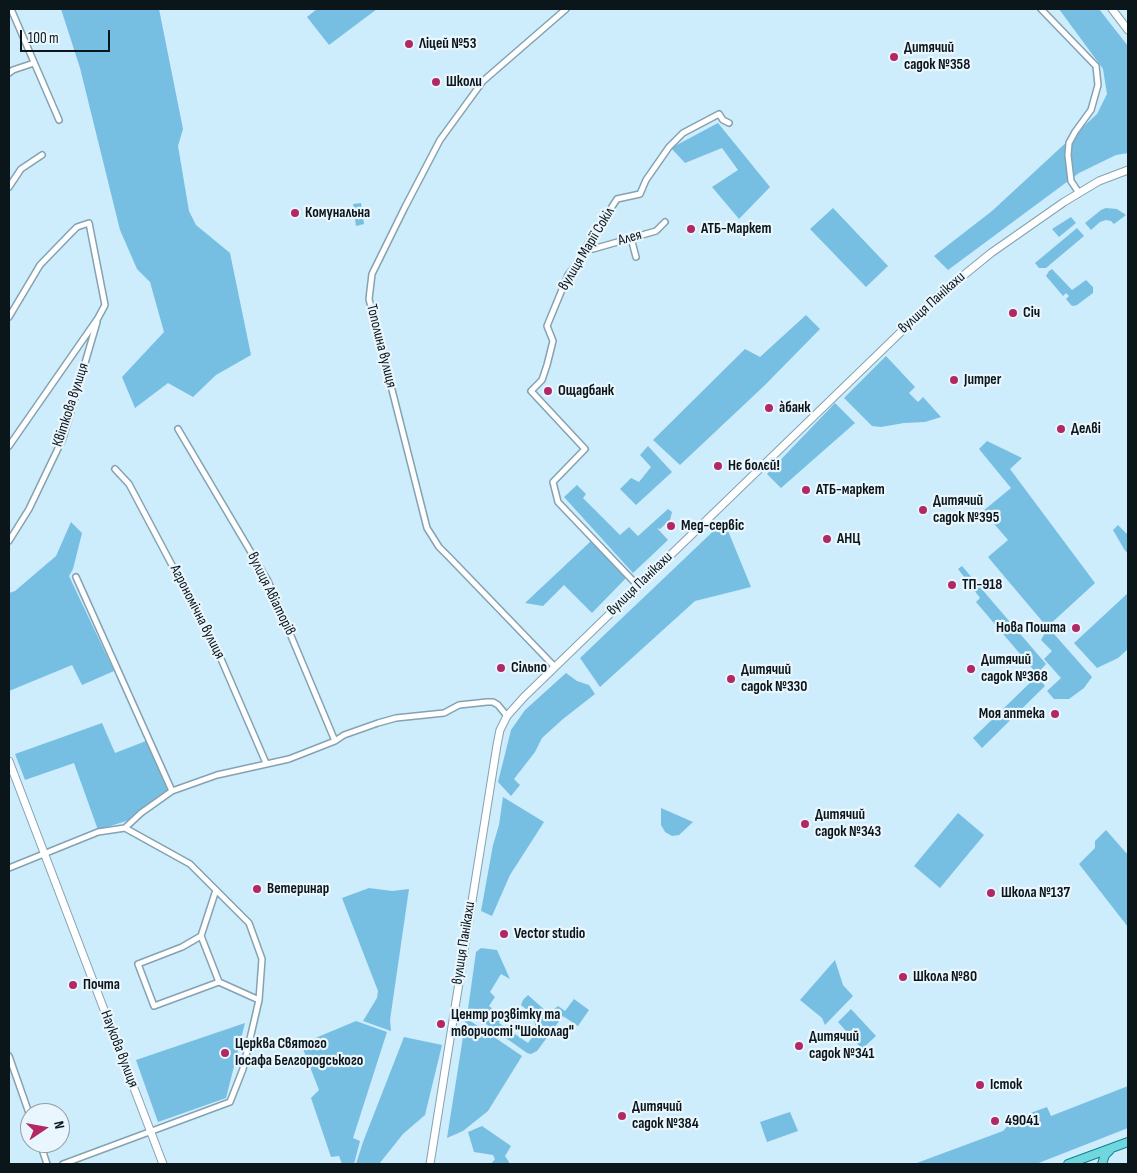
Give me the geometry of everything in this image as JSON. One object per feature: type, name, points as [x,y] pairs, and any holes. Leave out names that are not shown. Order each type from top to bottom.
[{"type":"main road","points":[[1068,1164],[1128,1142]]},
{"type":"main road","points":[[1102,1164],[1105,1156],[1114,1148],[1128,1148]]},
{"type":"street","points":[[11,9],[59,120]]},
{"type":"street","name":"Тополина вулиця","points":[[555,667],[449,558],[432,536],[424,518],[368,299],[372,274],[440,140],[483,81],[566,9]]},
{"type":"street","points":[[1041,9],[1096,66],[1098,85],[1090,110],[1069,144],[1068,155],[1072,181],[1079,193]]},
{"type":"street","points":[[1112,9],[1128,30]]},
{"type":"street","points":[[9,73],[34,63]]},
{"type":"street","name":"вулиця Марії Сокіл","points":[[638,586],[558,502],[553,482],[585,449],[531,391],[542,380],[547,365],[553,341],[546,326],[568,275],[582,258],[586,247],[617,199],[640,194],[646,180],[669,147],[683,133],[719,114],[729,123]]},
{"type":"street","points":[[9,187],[20,169],[42,155]]},
{"type":"street","name":"вулиця Панікахи","points":[[430,1164],[497,745],[500,730],[507,716],[638,586],[937,297],[1005,242],[1099,181],[1128,170]]},
{"type":"street","name":"Алея","points":[[592,249],[656,231],[665,222]]},
{"type":"street","points":[[9,317],[40,265],[77,227],[89,223],[105,305],[98,318],[9,446]]},
{"type":"street","points":[[631,238],[636,257]]},
{"type":"street","name":"Квіткова вулиця","points":[[9,541],[29,509],[63,438],[98,318]]},
{"type":"street","name":"вулиця Авіаторів","points":[[178,429],[268,580],[335,741]]},
{"type":"street","name":"Агрономічна вулиця","points":[[115,469],[129,484],[218,652],[266,763]]},
{"type":"street","points":[[76,577],[172,791]]},
{"type":"street","points":[[9,868],[98,832],[125,828],[141,813],[172,791],[198,781],[266,763],[289,759],[335,741],[344,735],[387,721],[444,713],[462,704],[493,702],[507,716]]},
{"type":"street","name":"Наукова вулиця","points":[[9,761],[163,1164]]},
{"type":"street","points":[[63,1164],[71,1163],[150,1131],[230,1102],[243,1069],[259,1000],[262,958],[249,923],[190,864],[125,828]]},
{"type":"street","points":[[216,890],[201,936],[219,982],[259,1000]]},
{"type":"street","points":[[201,936],[182,947],[138,964],[154,1006],[219,982]]},
{"type":"street","points":[[9,1056],[25,1103]]},
{"type":"shaded area","points":[[61,9],[159,9],[183,129],[178,146],[189,211],[196,225],[230,253],[251,355],[216,375],[193,397],[168,383],[135,408],[122,377],[164,332],[150,282],[137,269],[120,230],[80,68]]},
{"type":"shaded area","points":[[317,9],[377,9],[329,45],[307,17]]},
{"type":"shaded area","points":[[1059,9],[1099,9],[1128,46],[1128,153],[1116,155],[1079,173],[948,270],[934,256],[992,211],[1097,114],[1107,94],[1103,69]]},
{"type":"shaded area","points":[[718,123],[770,187],[739,219],[712,187],[738,170],[722,148],[685,163],[671,148]]},
{"type":"shaded area","points":[[361,203],[364,224],[356,226],[353,204]]},
{"type":"shaded area","points":[[833,208],[888,266],[866,287],[810,229]]},
{"type":"shaded area","points":[[1106,208],[1117,209],[1126,215],[1114,224],[1106,220],[1100,222],[1091,230],[1085,223]]},
{"type":"shaded area","points":[[1071,217],[1076,223],[1059,237],[1052,229]]},
{"type":"shaded area","points":[[1077,228],[1084,236],[1046,268],[1039,268],[1035,263]]},
{"type":"shaded area","points":[[1052,269],[1072,290],[1086,280],[1093,287],[1093,293],[1077,305],[1071,305],[1066,299],[1069,296],[1066,293],[1063,296],[1046,276]]},
{"type":"shaded area","points":[[806,315],[820,329],[765,385],[680,465],[653,440],[745,349],[760,357]]},
{"type":"shaded area","points":[[886,356],[915,387],[909,393],[918,402],[923,397],[941,417],[925,422],[881,427],[872,426],[844,398]]},
{"type":"shaded area","points":[[835,403],[855,423],[781,488],[767,474]]},
{"type":"shaded area","points":[[987,441],[1022,458],[1010,469],[1095,583],[1047,627],[988,557],[1008,540],[983,511],[1011,488],[979,449]]},
{"type":"shaded area","points":[[648,446],[672,472],[636,505],[620,489],[631,478],[639,482],[651,467],[640,455]]},
{"type":"shaded area","points":[[577,485],[586,494],[583,498],[620,535],[629,527],[638,536],[668,509],[672,512],[670,520],[660,529],[657,528],[668,540],[633,573],[564,497]]},
{"type":"shaded area","points":[[724,521],[751,587],[695,601],[600,687],[580,658]]},
{"type":"shaded area","points":[[71,522],[82,533],[73,569],[69,576],[114,671],[82,685],[72,665],[9,691],[9,593],[15,591],[56,556]]},
{"type":"shaded area","points":[[1118,525],[1128,533],[1128,554],[1113,530]]},
{"type":"shaded area","points":[[591,541],[627,577],[592,613],[564,585],[543,606],[525,603]]},
{"type":"shaded area","points":[[962,566],[1046,664],[1037,674],[976,602],[980,598],[958,569]]},
{"type":"shaded area","points":[[1128,593],[1128,649],[1118,658],[1097,668],[1074,643]]},
{"type":"shaded area","points":[[1045,633],[1054,634],[1092,677],[1084,688],[1069,699],[1054,699],[1047,691],[1061,678],[1044,659],[1052,651],[1041,640]]},
{"type":"shaded area","points":[[566,673],[577,681],[589,685],[595,694],[542,738],[535,752],[514,779],[520,785],[511,796],[498,782],[511,730],[525,710]]},
{"type":"shaded area","points":[[1037,676],[1045,686],[982,748],[973,738]]},
{"type":"shaded area","points":[[102,723],[115,753],[146,741],[170,790],[129,820],[98,830],[74,763],[25,780],[15,754]]},
{"type":"shaded area","points":[[503,797],[544,822],[510,875],[492,916],[481,911]]},
{"type":"shaded area","points":[[661,808],[693,822],[679,835],[672,836],[665,832],[661,825]]},
{"type":"shaded area","points":[[958,813],[984,835],[940,888],[914,866]]},
{"type":"shaded area","points":[[1106,830],[1128,855],[1128,927],[1079,864],[1095,848],[1095,841]]},
{"type":"shaded area","points":[[369,888],[392,891],[409,889],[390,1020],[391,1031],[363,1021],[377,998],[378,991],[342,898]]},
{"type":"shaded area","points":[[481,948],[497,950],[510,979],[501,974],[490,992],[495,997],[489,1006],[502,1016],[499,1023],[528,1043],[537,1031],[532,1014],[521,1005],[528,995],[547,1012],[552,1011],[558,1006],[565,1011],[574,999],[589,1010],[578,1026],[563,1016],[537,1051],[531,1054],[527,1053],[468,1009],[476,952]]},
{"type":"shaded area","points":[[835,960],[843,985],[853,996],[825,1025],[822,1018],[800,1000]]},
{"type":"shaded area","points":[[851,1009],[876,1036],[862,1049],[838,1022]]},
{"type":"shaded area","points":[[466,1018],[522,1056],[488,1111],[463,1131],[447,1138]]},
{"type":"shaded area","points":[[356,1021],[387,1032],[353,1138],[360,1141],[354,1164],[342,1164],[339,1156],[331,1157],[311,1098],[319,1090],[301,1044]]},
{"type":"shaded area","points":[[245,1023],[226,1098],[158,1122],[136,1060]]},
{"type":"shaded area","points":[[404,1037],[442,1045],[425,1115],[403,1134],[379,1164],[356,1164],[363,1142]]},
{"type":"shaded area","points":[[1128,1086],[1128,1128],[1036,1164],[914,1164],[1003,1131],[1014,1119],[1047,1107],[1051,1116]]},
{"type":"shaded area","points":[[790,1112],[798,1131],[767,1142],[760,1122]]},
{"type":"shaded area","points":[[482,1126],[511,1146],[505,1156],[509,1162],[508,1164],[491,1164],[495,1159],[493,1155],[474,1152],[468,1132]]},
{"type":"place","name":"Ліцей №53","points":[[409,44]]},
{"type":"place","name":"Дитячий садок №358","points":[[894,57]]},
{"type":"place","name":"Школи","points":[[436,82]]},
{"type":"place","name":"Комунальна","points":[[295,213]]},
{"type":"place","name":"АТБ-Маркет","points":[[691,229]]},
{"type":"place","name":"Січ","points":[[1013,313]]},
{"type":"place","name":"Jumper","points":[[954,380]]},
{"type":"place","name":"Ощадбанк","points":[[548,391]]},
{"type":"place","name":"а̀банк","points":[[769,408]]},
{"type":"place","name":"Делві","points":[[1061,429]]},
{"type":"place","name":"Нє болєй!","points":[[718,466]]},
{"type":"place","name":"АТБ-маркет","points":[[806,490]]},
{"type":"place","name":"Дитячий садок №395","points":[[923,510]]},
{"type":"place","name":"Мед-сервіс","points":[[671,526]]},
{"type":"place","name":"АНЦ","points":[[827,539]]},
{"type":"place","name":"ТП-918","points":[[952,585]]},
{"type":"place","name":"Нова Пошта","points":[[1076,628]]},
{"type":"place","name":"Сільпо","points":[[501,668]]},
{"type":"place","name":"Дитячий садок №368","points":[[971,669]]},
{"type":"place","name":"Дитячий садок №330","points":[[731,679]]},
{"type":"place","name":"Моя аптека","points":[[1055,714]]},
{"type":"place","name":"Дитячий садок №343","points":[[805,824]]},
{"type":"place","name":"Ветеринар","points":[[257,889]]},
{"type":"place","name":"Школа №137","points":[[991,893]]},
{"type":"place","name":"Vector studio","points":[[504,934]]},
{"type":"place","name":"Школа №80","points":[[903,977]]},
{"type":"place","name":"Почта","points":[[73,985]]},
{"type":"place","name":"Центр розвітку та творчості \"Шоколад\"","points":[[441,1024]]},
{"type":"place","name":"Дитячий садок №341","points":[[799,1046]]},
{"type":"place","name":"Церква Святого Іосафа Белгородського","points":[[225,1053]]},
{"type":"place","name":"Істок","points":[[980,1085]]},
{"type":"place","name":"Дитячий садок №384","points":[[622,1116]]},
{"type":"place","name":"49041","points":[[995,1121]]}]
